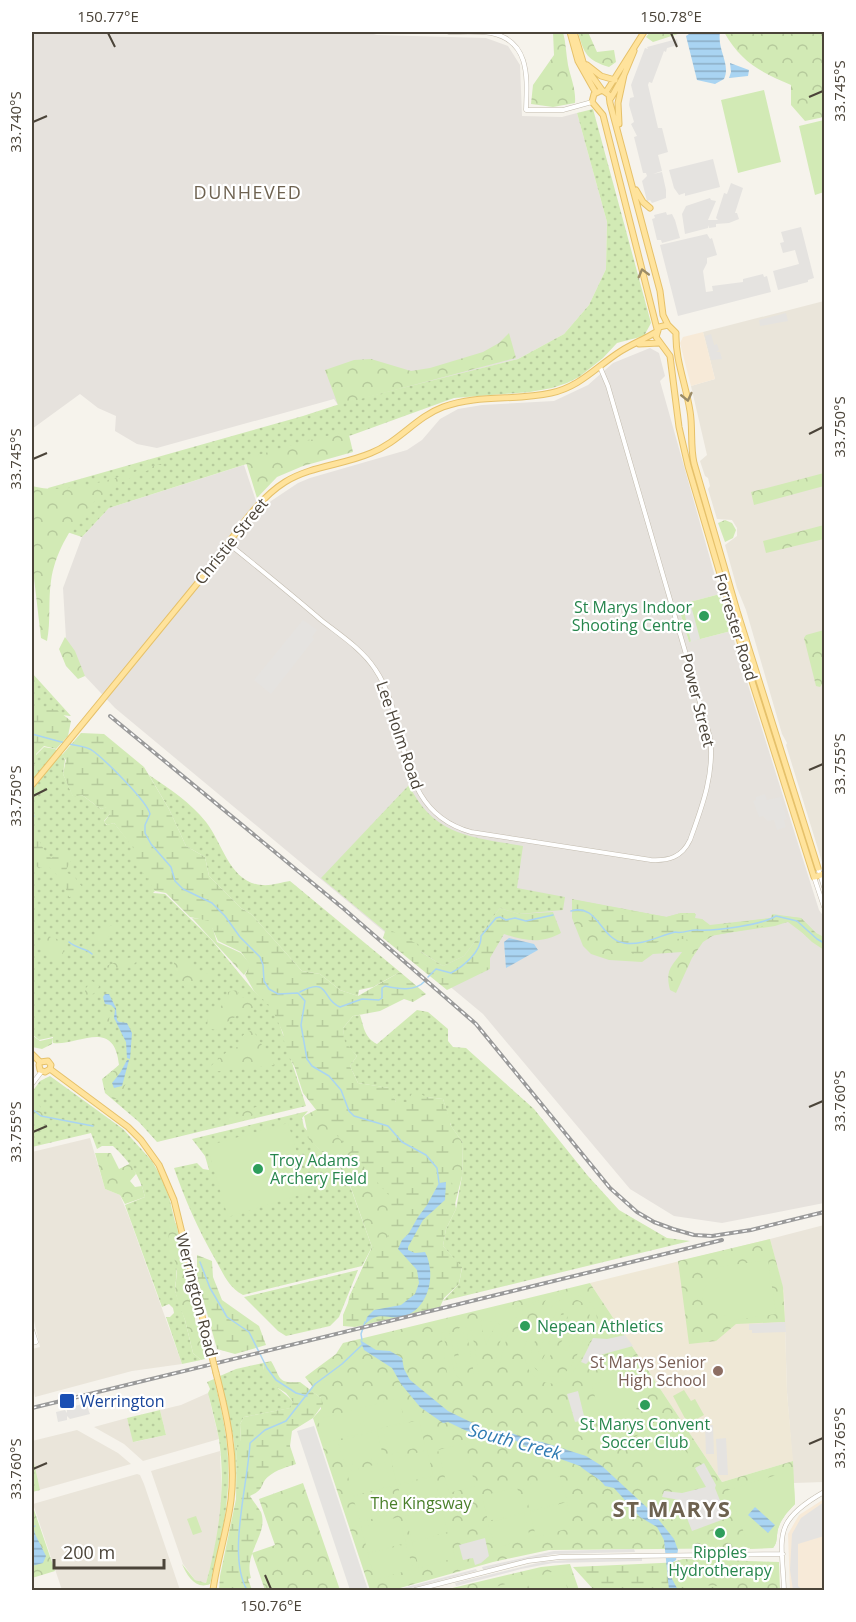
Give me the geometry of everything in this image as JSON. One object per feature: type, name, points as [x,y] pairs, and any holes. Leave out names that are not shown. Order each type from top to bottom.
[{"type":"main road","points":[[572,32],[582,59],[601,92]]},
{"type":"main road","points":[[572,32],[579,64],[601,92],[610,101],[660,291],[663,315],[668,325],[675,331],[675,340],[670,345],[662,344],[656,339],[657,330],[603,115],[592,102],[601,92],[615,80],[644,32]]},
{"type":"main road","points":[[598,108],[606,108],[624,75],[637,44]]},
{"type":"main road","points":[[582,59],[597,74],[606,79],[615,80]]},
{"type":"main road","points":[[621,141],[618,102],[624,75]]},
{"type":"main road","points":[[633,183],[643,202],[650,208]]},
{"type":"main road","points":[[657,330],[668,325]]},
{"type":"main road","name":"Christie Street","points":[[32,785],[262,501],[278,487],[297,476],[379,450],[395,441],[426,416],[444,406],[469,400],[551,393],[580,382],[615,355],[657,330]]},
{"type":"main road","name":"Forrester Road","points":[[675,340],[690,408],[694,463],[817,873]]},
{"type":"main road","name":"Christie Street","points":[[630,346],[649,342],[662,344]]},
{"type":"main road","name":"Forrester Road","points":[[662,344],[671,362],[684,449],[749,672],[817,873]]},
{"type":"main road","points":[[749,649],[753,668],[749,672],[755,678],[766,702]]},
{"type":"main road","points":[[817,873],[825,866]]},
{"type":"main road","points":[[32,1054],[40,1062]]},
{"type":"main road","points":[[48,1061],[51,1065],[50,1069],[46,1072],[42,1071],[39,1068],[40,1062],[48,1061]]},
{"type":"main road","name":"Werrington Road","points":[[50,1069],[128,1127],[141,1140],[159,1165],[174,1200],[229,1429],[232,1468],[230,1506],[214,1590]]},
{"type":"street","points":[[449,32],[491,33],[503,37],[516,47],[526,68],[526,110],[562,110],[592,102]]},
{"type":"street","name":"Power Street","points":[[600,367],[608,386],[710,737],[712,758],[709,779],[690,840],[676,857]]},
{"type":"street","name":"Lee Holm Road","points":[[229,544],[354,646],[373,666],[387,691],[417,789],[432,809],[445,820],[465,831],[479,834],[651,860],[669,860],[676,857]]},
{"type":"street","name":"Forrester Road","points":[[817,873],[825,887]]},
{"type":"street","name":"Forrester Road","points":[[817,873],[825,907]]},
{"type":"street","points":[[32,1084],[42,1071]]},
{"type":"street","points":[[32,1330],[34,1343]]},
{"type":"street","points":[[784,1590],[783,1532],[790,1516],[825,1492]]},
{"type":"street","points":[[416,1590],[541,1559],[572,1556],[783,1554]]},
{"type":"shaded area","points":[[32,32],[366,32],[377,35],[486,38],[508,46],[520,65],[522,116],[562,117],[577,113],[607,222],[606,269],[589,305],[564,334],[518,359],[338,405],[334,399],[157,448],[137,444],[115,431],[116,416],[98,408],[80,394],[32,429]]},
{"type":"shaded area","points":[[677,39],[678,45],[664,51],[652,83],[649,82],[648,85],[658,128],[662,128],[668,152],[658,155],[662,171],[653,174],[662,172],[666,198],[652,203],[650,200],[647,201],[642,181],[647,176],[643,173],[634,137],[637,136],[631,124],[634,122],[629,105],[630,98],[634,97],[631,85],[645,48]]},
{"type":"shaded area","points":[[713,159],[720,187],[685,196],[685,193],[679,195],[674,188],[669,170]]},
{"type":"shaded area","points":[[731,183],[743,188],[735,213],[739,219],[716,224],[716,227],[709,228],[708,225],[708,228],[685,234],[682,214],[686,206],[710,198],[716,201],[708,220],[718,220],[716,218],[724,193],[727,194]]},
{"type":"shaded area","points":[[666,212],[667,215],[672,214],[680,238],[662,243],[661,240],[657,240],[652,219],[655,218],[654,215]]},
{"type":"shaded area","points":[[801,227],[814,278],[808,282],[778,290],[773,271],[799,264],[795,250],[783,253],[780,243],[784,242],[781,232]]},
{"type":"shaded area","points":[[707,234],[710,239],[712,238],[717,255],[707,258],[703,271],[706,292],[713,291],[712,286],[743,282],[743,279],[763,274],[764,277],[767,276],[771,292],[678,316],[660,245]]},
{"type":"shaded area","points":[[824,301],[824,861],[822,862],[725,545],[737,536],[737,528],[732,520],[717,519],[708,489],[710,486],[708,478],[705,476],[700,461],[707,455],[691,386],[715,379],[703,332]]},
{"type":"shaded area","points":[[786,313],[788,321],[760,326],[759,320]]},
{"type":"shaded area","points":[[703,332],[715,379],[691,386],[680,343],[683,337]]},
{"type":"shaded area","points":[[711,334],[714,345],[717,344],[719,350],[716,352],[720,352],[722,359],[711,360],[705,336]]},
{"type":"shaded area","points":[[650,348],[659,353],[665,376],[660,381],[720,594],[678,605],[689,642],[731,631],[819,910],[824,917],[824,1203],[722,1223],[674,1216],[630,1189],[483,1014],[115,708],[83,674],[66,639],[63,588],[82,537],[109,508],[244,465],[260,513],[271,501],[298,483],[407,450],[422,440],[440,419],[458,409],[482,405],[554,401],[588,385],[613,363]]},
{"type":"shaded area","points":[[690,602],[700,639],[691,642],[683,607],[680,608],[680,605]]},
{"type":"shaded area","points":[[303,620],[317,630],[312,637],[314,639],[271,694],[254,680]]},
{"type":"shaded area","points":[[765,794],[767,800],[780,797],[787,819],[784,820],[786,827],[777,830],[774,820],[768,821],[763,816],[759,817],[753,801],[756,797]]},
{"type":"shaded area","points":[[90,1138],[105,1189],[120,1195],[129,1217],[182,1364],[132,1371],[35,1397],[32,1384],[32,1349],[40,1347],[32,1312],[32,1152]]},
{"type":"shaded area","points":[[824,1225],[824,1482],[794,1483],[787,1392],[784,1293],[770,1239]]},
{"type":"shaded area","name":"St Marys Senior High School","points":[[770,1239],[784,1293],[787,1392],[793,1461],[722,1482],[590,1283]]},
{"type":"shaded area","points":[[785,1322],[786,1332],[752,1333],[752,1330],[749,1330],[749,1324]]},
{"type":"shaded area","points":[[625,1335],[633,1346],[593,1357],[586,1364],[581,1362],[593,1338],[607,1339]]},
{"type":"shaded area","points":[[578,1391],[585,1420],[575,1422],[567,1394]]},
{"type":"shaded area","points":[[208,1393],[219,1439],[143,1461],[124,1444],[94,1427],[127,1418],[134,1442],[166,1435],[160,1410],[181,1405]]},
{"type":"shaded area","points":[[94,1401],[95,1407],[88,1409],[90,1414],[70,1419],[67,1416],[67,1420],[58,1422],[56,1412],[65,1410],[67,1413],[67,1408]]},
{"type":"shaded area","points":[[705,1425],[713,1425],[714,1454],[706,1454]]},
{"type":"shaded area","points":[[314,1426],[368,1590],[350,1590],[297,1431]]},
{"type":"shaded area","points":[[77,1430],[118,1453],[131,1464],[32,1492],[32,1441]]},
{"type":"shaded area","points":[[726,1438],[728,1475],[718,1475],[716,1439]]},
{"type":"shaded area","points":[[220,1451],[222,1501],[217,1542],[206,1583],[195,1580],[183,1564],[151,1471]]},
{"type":"shaded area","points":[[704,1463],[716,1485],[715,1488],[727,1518],[692,1531],[680,1500],[662,1497],[664,1491],[682,1493],[706,1487],[695,1468]]},
{"type":"shaded area","points":[[140,1475],[144,1484],[180,1590],[62,1590],[33,1504]]},
{"type":"shaded area","points":[[824,1499],[824,1590],[790,1590],[788,1534],[799,1515]]},
{"type":"shaded area","points":[[824,1502],[824,1536],[798,1544],[798,1586],[802,1590],[793,1590],[790,1570],[792,1534],[801,1518]]},
{"type":"shaded area","points":[[485,1538],[489,1556],[475,1565],[473,1558],[463,1560],[459,1545]]},
{"type":"shaded area","points":[[634,1549],[635,1552],[554,1554],[483,1570],[482,1567],[554,1551]]},
{"type":"shaded area","points":[[642,1558],[642,1561],[553,1563],[456,1586],[455,1583],[542,1562]]},
{"type":"shaded area","points":[[476,1569],[477,1571],[404,1590],[395,1590]]},
{"type":"green space","points":[[553,32],[563,32],[575,103],[553,107],[531,104],[533,85],[554,55]]},
{"type":"green space","points":[[578,32],[588,32],[597,52],[614,50],[616,62],[609,67],[591,59],[582,46]]},
{"type":"green space","points":[[650,32],[684,32],[653,42],[646,37]]},
{"type":"green space","points":[[724,32],[824,32],[824,117],[805,121],[791,105],[791,85],[744,59]]},
{"type":"green space","points":[[764,90],[781,162],[738,173],[721,100]]},
{"type":"green space","points":[[593,109],[651,323],[644,336],[617,343],[603,358],[579,377],[552,388],[454,398],[352,435],[265,458],[109,508],[82,537],[61,530],[48,488],[346,402],[518,359],[564,334],[589,305],[606,269],[607,222],[577,113]]},
{"type":"green space","points":[[824,120],[824,192],[815,195],[799,126]]},
{"type":"green space","points":[[509,333],[516,358],[338,405],[325,370],[354,360],[371,359],[411,371],[430,368],[483,352],[499,343]]},
{"type":"green space","points":[[348,431],[353,452],[303,466],[277,477],[257,498],[245,459]]},
{"type":"green space","points":[[167,462],[113,487],[91,505],[72,528],[58,554],[54,567],[50,588],[47,641],[41,638],[32,561],[32,486],[48,489],[82,486]]},
{"type":"green space","points":[[824,473],[824,486],[754,505],[751,492]]},
{"type":"green space","points":[[725,520],[732,523],[736,530],[733,538],[725,542],[718,523]]},
{"type":"green space","points":[[824,525],[824,539],[766,553],[763,541]]},
{"type":"green space","name":"St Marys Indoor Shooting Centre","points":[[720,594],[731,631],[689,642],[678,605]]},
{"type":"green space","points":[[824,630],[824,682],[820,687],[816,686],[804,638],[806,635]]},
{"type":"green space","points":[[65,637],[75,651],[85,676],[78,679],[66,666],[59,649]]},
{"type":"green space","points":[[32,673],[71,716],[32,712]]},
{"type":"green space","points":[[32,708],[56,709],[71,721],[68,736],[56,749],[44,746],[36,754],[36,762],[32,768]]},
{"type":"green space","points":[[81,733],[104,734],[144,767],[169,809],[186,846],[205,857],[209,876],[241,908],[251,914],[302,971],[320,974],[340,990],[358,996],[400,972],[426,994],[413,1002],[404,999],[380,1011],[353,1016],[343,1028],[345,1042],[357,1056],[350,1066],[358,1083],[390,1088],[396,1102],[407,1102],[414,1090],[426,1097],[443,1099],[450,1120],[451,1139],[448,1155],[456,1209],[446,1229],[443,1246],[462,1267],[459,1284],[444,1298],[440,1307],[355,1327],[343,1326],[343,1315],[373,1247],[385,1245],[391,1225],[391,1198],[303,1093],[295,1068],[285,1048],[283,1033],[273,1011],[254,991],[245,975],[250,965],[241,952],[218,941],[209,921],[190,917],[166,893],[155,891],[132,856],[134,849],[114,823],[107,825],[104,822],[110,814],[108,807],[101,809],[82,795],[73,797],[63,774],[66,760],[62,755]]},
{"type":"green space","points":[[44,747],[55,749],[63,755],[65,760],[63,774],[73,796],[82,795],[101,809],[109,806],[110,814],[104,821],[106,825],[114,823],[135,849],[155,891],[153,893],[165,894],[210,938],[253,990],[275,1010],[306,1106],[157,1142],[139,1122],[105,1093],[102,1079],[119,1065],[116,1050],[110,1042],[94,1037],[53,1043],[53,1037],[39,1040],[32,1034],[32,767],[36,755]]},
{"type":"green space","points":[[149,775],[179,796],[200,815],[212,831],[228,861],[242,877],[251,883],[262,885],[290,881],[400,972],[373,987],[359,990],[358,996],[340,990],[320,974],[302,971],[251,914],[241,908],[209,876],[205,857],[186,846],[169,809]]},
{"type":"green space","points":[[409,785],[430,815],[443,825],[472,836],[523,846],[517,888],[565,897],[563,910],[519,914],[500,908],[464,956],[443,966],[386,929],[385,931],[321,878]]},
{"type":"green space","points":[[32,827],[51,858],[65,851],[73,857],[65,872],[74,876],[82,887],[79,895],[69,897],[60,878],[45,864],[41,868],[32,865]]},
{"type":"green space","points":[[572,899],[667,917],[681,913],[695,913],[695,919],[702,919],[710,925],[771,918],[772,915],[801,918],[824,938],[824,950],[790,921],[775,926],[714,935],[703,942],[692,958],[676,993],[670,990],[669,973],[682,952],[653,954],[642,962],[609,960],[591,954],[583,946],[572,918]]},
{"type":"green space","points":[[575,900],[666,917],[681,913],[696,914],[695,918],[702,919],[709,926],[771,918],[772,914],[801,918],[816,933],[824,937],[824,949],[788,922],[689,940],[663,940],[652,945],[641,955],[616,949],[603,943],[590,921],[573,916],[572,906]]},
{"type":"green space","points":[[500,908],[519,914],[553,912],[561,933],[540,940],[504,934],[490,958],[490,969],[447,990],[383,938],[386,928],[417,944],[421,952],[443,966],[464,956]]},
{"type":"green space","points":[[192,918],[210,920],[217,942],[241,953],[251,965],[244,975]]},
{"type":"green space","points":[[121,923],[121,928],[97,944],[90,941],[110,926]]},
{"type":"green space","points":[[45,935],[66,942],[61,961],[56,963],[41,946]]},
{"type":"green space","points":[[136,957],[137,961],[131,967],[107,969],[106,966]]},
{"type":"green space","points":[[181,957],[191,963],[192,970],[199,974],[209,973],[209,977],[194,981],[192,986],[186,990],[174,969],[174,962]]},
{"type":"green space","points":[[92,981],[99,986],[97,990],[93,994],[84,995],[86,988]]},
{"type":"green space","points":[[237,990],[240,997],[251,999],[254,1010],[238,1015],[216,1030],[207,1028],[208,1017],[227,1001],[228,992]]},
{"type":"green space","points":[[107,1008],[112,1013],[109,1018],[111,1022],[97,1020],[91,1026],[88,1023]]},
{"type":"green space","points":[[417,1010],[428,1012],[448,1029],[448,1041],[453,1047],[466,1048],[534,1109],[588,1176],[619,1210],[667,1238],[690,1241],[443,1301],[459,1284],[462,1268],[443,1246],[446,1229],[456,1209],[462,1176],[463,1143],[451,1126],[443,1099],[426,1097],[407,1102],[396,1102],[389,1088],[358,1083],[350,1066],[357,1056],[344,1042],[343,1028],[353,1016],[360,1015],[367,1035],[377,1044]]},
{"type":"green space","points":[[253,1030],[274,1065],[211,1072],[212,1065],[230,1049],[241,1046],[239,1041],[244,1034]]},
{"type":"green space","points":[[32,1035],[40,1041],[53,1038],[52,1044],[42,1049],[32,1047]]},
{"type":"green space","points":[[125,1061],[137,1065],[129,1076],[119,1099],[113,1099],[106,1092],[103,1080]]},
{"type":"green space","points":[[50,1076],[123,1129],[152,1161],[161,1177],[169,1197],[177,1230],[175,1291],[193,1353],[201,1360],[182,1364],[166,1317],[174,1313],[173,1308],[169,1304],[162,1307],[125,1205],[145,1197],[137,1175],[129,1163],[113,1146],[102,1146],[97,1149],[91,1133],[32,1147],[32,1092],[40,1081]]},
{"type":"green space","points":[[34,1097],[49,1121],[45,1124],[32,1117],[32,1098]]},
{"type":"green space","points":[[256,1107],[259,1108],[256,1112],[246,1119],[229,1124],[227,1121],[228,1118]]},
{"type":"green space","points":[[321,1107],[421,1189],[346,1320],[349,1297],[372,1247],[346,1174],[309,1140],[304,1116]]},
{"type":"green space","points":[[438,1107],[463,1143],[462,1176],[455,1204],[436,1163]]},
{"type":"green space","points":[[308,1111],[302,1118],[304,1127],[310,1134],[312,1142],[346,1175],[372,1247],[362,1266],[243,1295],[229,1284],[209,1248],[192,1214],[174,1168],[197,1163],[203,1169],[209,1170],[205,1156],[192,1139]]},
{"type":"green space","name":"Troy Adams Archery Field","points":[[288,1123],[309,1192],[228,1217],[207,1146]]},
{"type":"green space","points":[[95,1153],[111,1153],[119,1169],[131,1163],[136,1174],[130,1181],[135,1187],[142,1186],[145,1197],[125,1204],[120,1195],[105,1189]]},
{"type":"green space","points":[[176,1223],[195,1307],[195,1321],[203,1330],[209,1358],[201,1360],[193,1353],[175,1291],[177,1271],[174,1257],[168,1254],[169,1225]]},
{"type":"green space","points":[[770,1239],[783,1287],[785,1322],[736,1324],[716,1341],[689,1344],[678,1261]]},
{"type":"green space","points":[[197,1255],[212,1261],[213,1277],[222,1300],[259,1326],[266,1345],[235,1354],[217,1349],[197,1277]]},
{"type":"green space","points":[[768,1260],[776,1314],[727,1321],[726,1315],[709,1311],[705,1306],[702,1299],[703,1292],[712,1280],[721,1277],[719,1267]]},
{"type":"green space","points":[[358,1270],[339,1317],[330,1326],[286,1336],[244,1297]]},
{"type":"green space","name":"The Kingsway","points":[[590,1283],[722,1482],[793,1461],[795,1504],[781,1522],[776,1544],[773,1548],[549,1550],[493,1562],[393,1590],[370,1590],[313,1418],[321,1409],[321,1398],[310,1390],[312,1386],[305,1377],[336,1354],[343,1343]]},
{"type":"green space","points":[[565,1293],[583,1297],[592,1305],[597,1317],[595,1331],[579,1364],[563,1381],[556,1383],[548,1383],[536,1378],[528,1368],[522,1352],[547,1297],[551,1298]],"holes":[[[570,1298],[579,1301],[589,1310],[590,1317],[587,1331],[575,1359],[568,1370],[557,1377],[543,1374],[536,1370],[531,1358],[533,1345],[547,1315],[553,1305],[563,1299]]]},
{"type":"green space","points":[[540,1300],[521,1310],[528,1311],[504,1324],[500,1325],[494,1309],[523,1306]]},
{"type":"green space","points":[[558,1308],[563,1310],[541,1360],[536,1358]]},
{"type":"green space","points":[[565,1311],[569,1313],[547,1363],[542,1361]]},
{"type":"green space","points":[[480,1320],[497,1322],[486,1345]]},
{"type":"green space","points":[[460,1327],[472,1331],[479,1374],[474,1374],[467,1334],[464,1332],[466,1373],[465,1377],[460,1379],[455,1374],[445,1335],[450,1372],[447,1373],[441,1333],[446,1329],[449,1331],[458,1372],[461,1373],[457,1332]]},
{"type":"green space","points":[[503,1331],[508,1333],[498,1370],[493,1369]]},
{"type":"green space","points":[[566,1332],[575,1336],[567,1351],[559,1347]]},
{"type":"green space","points":[[632,1356],[641,1391],[633,1394],[638,1415],[602,1424],[592,1385],[601,1382],[597,1365]]},
{"type":"green space","points":[[271,1361],[280,1378],[287,1382],[300,1382],[321,1398],[323,1404],[313,1418],[292,1431],[290,1446],[296,1464],[272,1474],[258,1491],[250,1496],[261,1512],[263,1520],[250,1560],[251,1578],[248,1579],[252,1590],[219,1590],[236,1499],[237,1441],[241,1441],[240,1424],[244,1417],[290,1408],[293,1402],[286,1393],[265,1380],[263,1363]]},
{"type":"green space","points":[[263,1363],[266,1375],[293,1402],[291,1408],[244,1417],[240,1424],[241,1442],[237,1441],[236,1499],[234,1441],[220,1376],[236,1369]]},
{"type":"green space","points":[[214,1379],[226,1438],[228,1483],[221,1539],[210,1584],[200,1585],[193,1581],[182,1564],[195,1580],[206,1583],[218,1529],[222,1475],[219,1439],[207,1382]]},
{"type":"green space","points":[[684,1390],[691,1401],[695,1399],[704,1415],[688,1424],[673,1396]]},
{"type":"green space","points":[[399,1398],[405,1422],[366,1432],[360,1408]]},
{"type":"green space","points":[[357,1409],[363,1433],[324,1443],[318,1419]]},
{"type":"green space","points":[[160,1410],[166,1435],[133,1442],[127,1418]]},
{"type":"green space","points":[[660,1418],[694,1462],[663,1485],[630,1441]]},
{"type":"green space","points":[[419,1420],[425,1445],[389,1455],[383,1429]]},
{"type":"green space","points":[[377,1431],[383,1456],[345,1466],[338,1441]]},
{"type":"green space","points":[[465,1443],[475,1486],[449,1493],[438,1450]]},
{"type":"green space","points":[[427,1450],[433,1475],[397,1485],[391,1460]]},
{"type":"green space","points":[[32,1454],[40,1490],[32,1492]]},
{"type":"green space","points":[[385,1462],[391,1486],[353,1496],[347,1472]]},
{"type":"green space","points":[[793,1470],[795,1504],[781,1522],[775,1546],[750,1549],[728,1490]]},
{"type":"green space","name":"The Kingsway","points":[[434,1476],[440,1501],[404,1510],[398,1486]]},
{"type":"green space","points":[[560,1476],[567,1501],[530,1511],[523,1486]]},
{"type":"green space","points":[[303,1483],[340,1590],[265,1590],[252,1553],[275,1545],[259,1499]]},
{"type":"green space","points":[[391,1487],[398,1512],[360,1522],[353,1497]]},
{"type":"green space","points":[[517,1487],[524,1512],[488,1521],[482,1496]]},
{"type":"green space","points":[[567,1502],[574,1527],[536,1537],[530,1512]]},
{"type":"green space","points":[[32,1504],[55,1571],[32,1578]]},
{"type":"green space","points":[[441,1506],[448,1532],[412,1541],[405,1516]]},
{"type":"green space","points":[[524,1513],[530,1538],[495,1548],[488,1523]]},
{"type":"green space","points":[[196,1516],[202,1532],[193,1535],[187,1519]]},
{"type":"green space","points":[[399,1517],[406,1543],[368,1553],[361,1527]]},
{"type":"green space","points":[[449,1533],[455,1558],[419,1568],[412,1542]]},
{"type":"green space","points":[[406,1544],[413,1569],[375,1580],[368,1554]]},
{"type":"green space","points":[[683,1559],[779,1562],[780,1590],[651,1590],[673,1568],[673,1562]]},
{"type":"green space","points":[[683,1562],[679,1579],[692,1584],[727,1587],[732,1590],[593,1589],[573,1567]]},
{"type":"green space","points":[[570,1564],[579,1590],[444,1590],[541,1567]]},
{"type":"green space","points":[[561,1569],[568,1590],[530,1590],[526,1580]]},
{"type":"green space","points":[[516,1581],[519,1590],[485,1590]]},
{"type":"water","points":[[692,32],[720,32],[720,45],[726,73],[724,79],[715,84],[697,80],[686,36]]},
{"type":"water","points":[[730,63],[749,70],[748,76],[729,78]]},
{"type":"water","points":[[509,938],[534,944],[538,950],[506,968],[504,942]]},
{"type":"water","points":[[109,994],[116,1008],[117,1020],[127,1023],[132,1033],[130,1059],[127,1058],[126,1042],[114,1018],[115,1009],[105,1004],[103,997]]},
{"type":"water","points":[[129,1060],[122,1086],[114,1088],[112,1083]]},
{"type":"water","points":[[446,1182],[445,1200],[423,1220],[408,1247],[408,1250],[415,1253],[425,1252],[428,1260],[430,1279],[425,1297],[413,1312],[405,1316],[380,1316],[365,1324],[367,1317],[374,1310],[401,1305],[415,1294],[419,1283],[417,1270],[398,1249],[439,1183]]},
{"type":"water","points":[[360,1340],[376,1350],[390,1351],[402,1358],[404,1369],[410,1380],[448,1411],[487,1430],[509,1432],[529,1440],[542,1442],[586,1456],[602,1466],[655,1515],[674,1539],[678,1550],[676,1560],[670,1564],[672,1579],[678,1590],[669,1590],[664,1540],[657,1527],[640,1517],[614,1488],[605,1486],[580,1466],[527,1447],[507,1436],[475,1435],[448,1422],[443,1423],[420,1407],[401,1384],[392,1368],[364,1350]]},
{"type":"water","points":[[755,1507],[775,1525],[768,1533],[748,1515]]},
{"type":"water","points":[[32,1525],[46,1556],[43,1563],[32,1566]]},
{"type":"waterway","name":"South Creek","points":[[32,734],[65,743]]},
{"type":"waterway","name":"South Creek","points":[[70,744],[93,751],[116,771],[142,800],[150,814],[145,825],[145,833],[151,844],[171,867],[175,881],[183,889],[212,903],[225,916],[240,937],[260,957],[264,981],[269,989],[278,994],[298,993],[305,1001],[301,1025],[307,1059],[312,1066],[329,1076],[341,1090],[349,1111],[354,1116],[388,1126],[402,1142],[426,1155],[437,1168],[439,1183]]},
{"type":"waterway","points":[[571,911],[587,912],[609,935],[616,940],[630,944],[675,932],[738,927],[776,916],[797,921],[824,943]]},
{"type":"waterway","points":[[428,977],[436,969],[451,973],[466,962],[479,947],[481,936],[496,918],[506,920],[515,918],[526,921],[553,915]]},
{"type":"waterway","points":[[69,942],[92,954]]},
{"type":"waterway","points":[[300,992],[310,988],[321,988],[334,1004],[340,1007],[362,999],[379,1000],[382,998],[382,988],[385,986],[411,988],[425,981]]},
{"type":"waterway","points":[[32,1109],[41,1116],[93,1126]]},
{"type":"waterway","points":[[200,1262],[210,1288],[227,1317],[249,1332],[267,1368],[276,1380],[296,1393],[307,1396]]},
{"type":"waterway","name":"South Creek","points":[[362,1340],[361,1334],[365,1322]]},
{"type":"waterway","points":[[247,1590],[241,1576],[239,1539],[250,1443],[265,1430],[286,1421],[315,1384],[342,1364],[363,1344]]},
{"type":"waterway","name":"South Creek","points":[[495,1436],[511,1438]]},
{"type":"railway","points":[[110,716],[344,909],[476,1024],[610,1188],[637,1212],[673,1229],[694,1235],[712,1236],[751,1230],[824,1212]]},
{"type":"railway","points":[[32,1408],[722,1240]]},
{"type":"place","name":"St Marys Indoor Shooting Centre","points":[[704,616]]},
{"type":"place","name":"Troy Adams Archery Field","points":[[258,1169]]},
{"type":"place","name":"Nepean Athletics","points":[[525,1326]]},
{"type":"place","name":"St Marys Senior High School","points":[[718,1371]]},
{"type":"place","name":"Werrington","points":[[67,1401]]},
{"type":"place","name":"St Marys Convent Soccer Club","points":[[645,1405]]},
{"type":"place","name":"Ripples Hydrotherapy","points":[[720,1533]]},
{"type":"district","name":"DUNHEVED","points":[[248,193]]},
{"type":"district","name":"ST MARYS","points":[[672,1509]]}]
